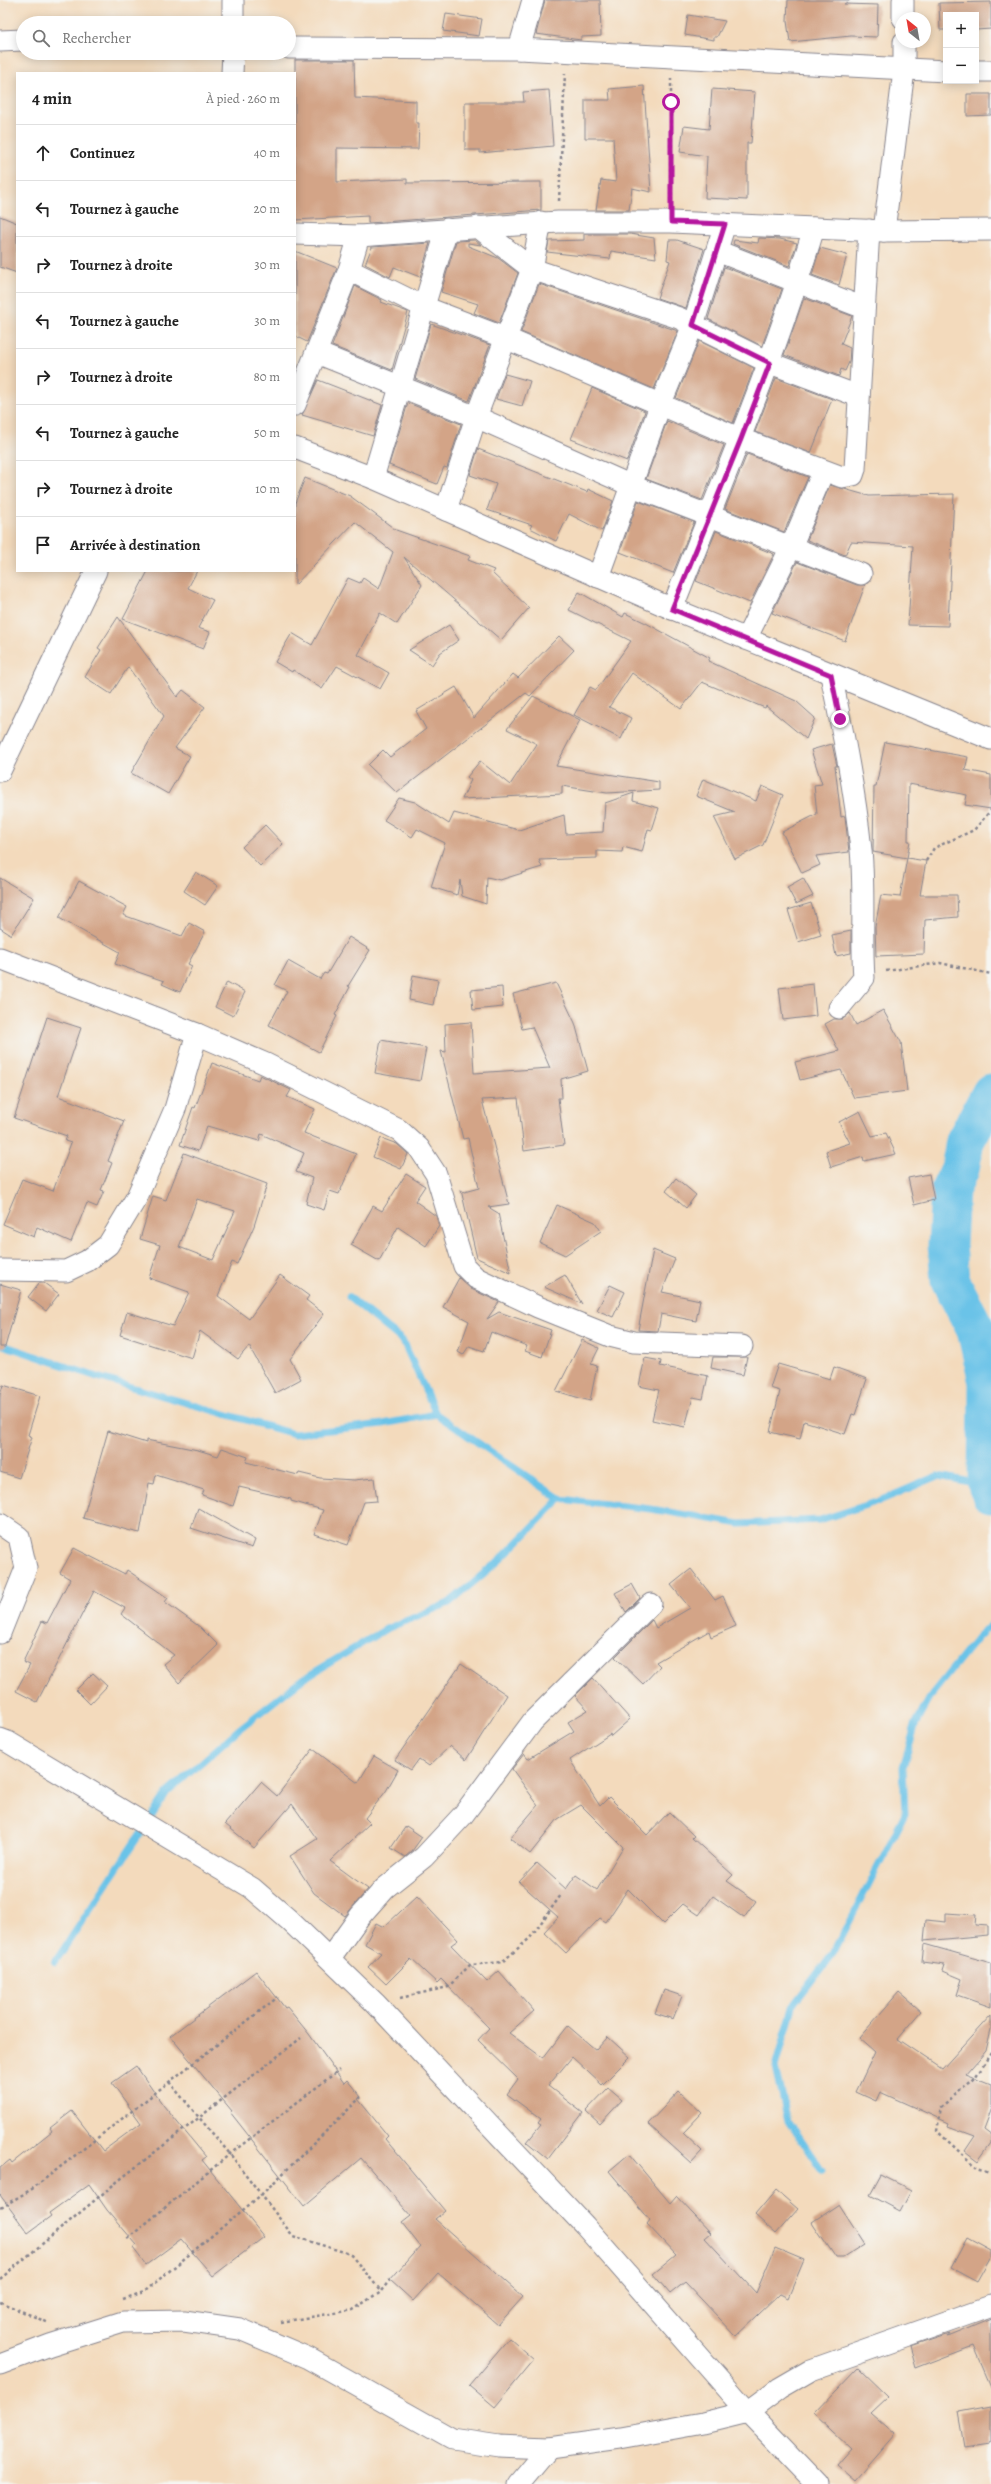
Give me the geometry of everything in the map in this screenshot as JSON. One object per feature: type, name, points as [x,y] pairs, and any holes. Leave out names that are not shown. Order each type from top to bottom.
[{"type":"street","points":[[233,0],[233,16]]},
{"type":"street","points":[[519,49],[533,0]]},
{"type":"street","points":[[902,0],[903,12]]},
{"type":"street","points":[[0,41],[16,40]]},
{"type":"street","points":[[296,48],[519,49],[943,71]]},
{"type":"street","points":[[348,270],[424,307],[505,338],[661,403],[741,439],[823,472],[842,477],[853,475],[864,308],[904,70],[904,48]]},
{"type":"street","points":[[232,72],[233,60]]},
{"type":"street","points":[[979,71],[991,71]]},
{"type":"street","points":[[446,510],[476,417],[549,222]]},
{"type":"street","points":[[296,234],[359,236],[448,228],[549,222],[671,222],[876,230],[991,230]]},
{"type":"street","points":[[598,577],[661,403],[693,325],[725,224]]},
{"type":"street","points":[[478,227],[532,269],[679,318],[770,363],[858,396]]},
{"type":"street","points":[[373,478],[448,228]]},
{"type":"street","points":[[672,609],[770,363],[814,228]]},
{"type":"street","points":[[296,402],[348,270],[359,236]]},
{"type":"street","points":[[717,251],[864,308]]},
{"type":"street","points":[[316,352],[402,385],[632,486],[861,574]]},
{"type":"street","points":[[296,448],[373,478],[672,609],[991,740]]},
{"type":"street","points":[[746,639],[791,547],[823,472]]},
{"type":"street","points":[[0,771],[96,572]]},
{"type":"street","points":[[831,675],[861,851],[864,978],[839,1008]]},
{"type":"street","points":[[0,958],[197,1034],[266,1064],[399,1130],[418,1148],[436,1174],[464,1266],[476,1278],[538,1307],[610,1336],[634,1342],[742,1346]]},
{"type":"street","points":[[0,1270],[66,1271],[87,1262],[108,1245],[138,1197],[175,1109],[197,1034]]},
{"type":"street","points":[[0,1524],[19,1537],[24,1549],[26,1568],[0,1633]]},
{"type":"street","points":[[330,1958],[360,1916],[385,1888],[424,1856],[463,1815],[533,1721],[651,1604]]},
{"type":"street","points":[[0,1739],[8,1742],[120,1808],[252,1888],[330,1958],[375,2003],[585,2226],[748,2412],[817,2484]]},
{"type":"street","points":[[0,2364],[50,2345],[123,2322],[184,2321],[240,2329],[308,2358],[452,2438],[499,2446],[549,2448],[620,2438],[703,2423],[748,2412],[780,2388],[811,2370],[991,2306]]},
{"type":"street","points":[[519,2484],[549,2448]]},
{"type":"path","points":[[549,222],[566,52]]},
{"type":"path","points":[[670,58],[671,222]]},
{"type":"path","points":[[926,862],[934,848],[974,830],[991,810]]},
{"type":"path","points":[[864,978],[892,969],[940,963],[991,974]]},
{"type":"path","points":[[375,2003],[448,1987],[470,1965],[502,1962],[530,1938],[561,1895]]},
{"type":"path","points":[[0,2208],[32,2189],[278,1997]]},
{"type":"path","points":[[0,2279],[118,2181],[301,2038]]},
{"type":"path","points":[[991,2053],[974,2078],[941,2107],[937,2131],[977,2168],[991,2172]]},
{"type":"path","points":[[127,2240],[230,2154],[339,2070]]},
{"type":"path","points":[[169,2082],[230,2154],[293,2236],[350,2254],[381,2291]]},
{"type":"path","points":[[115,2302],[144,2292],[261,2195],[361,2097]]},
{"type":"path","points":[[278,2323],[353,2310],[381,2291],[390,2280]]},
{"type":"path","points":[[0,2302],[54,2324],[50,2345]]},
{"type":"building","points":[[545,0],[600,0],[601,36],[581,37],[581,40],[536,34]]},
{"type":"building","points":[[788,0],[850,0],[844,4],[878,5],[877,37],[851,36],[790,42],[787,21]]},
{"type":"building","points":[[991,2],[991,29],[979,30],[979,12],[943,12],[943,30],[940,30],[939,3]]},
{"type":"building","points":[[446,14],[482,19],[479,36],[443,31]]},
{"type":"building","points":[[688,15],[725,21],[717,37],[714,37],[714,40],[685,35]]},
{"type":"building","points":[[295,60],[354,60],[355,98],[416,101],[416,123],[419,123],[418,149],[337,148],[337,182],[407,179],[407,183],[541,182],[541,210],[368,223],[368,216],[296,220]]},
{"type":"building","points":[[644,86],[651,192],[632,188],[629,210],[596,210],[601,180],[616,182],[613,138],[585,138],[585,100],[610,100],[609,89]]},
{"type":"building","points":[[712,89],[755,92],[751,143],[747,143],[747,200],[705,198],[707,156],[680,152],[684,126],[709,129]]},
{"type":"building","points":[[549,90],[553,146],[480,153],[480,150],[465,150],[465,102],[524,102],[523,92]]},
{"type":"building","points":[[967,94],[991,94],[991,115],[967,116]]},
{"type":"building","points":[[0,216],[16,223],[16,273],[0,267]]},
{"type":"building","points":[[584,234],[630,234],[654,238],[656,258],[611,251],[610,259],[547,252],[549,241],[584,240]]},
{"type":"building","points":[[759,238],[780,239],[797,243],[789,266],[733,244],[734,240],[758,243]]},
{"type":"building","points":[[475,240],[481,245],[468,243],[468,246],[498,258],[518,273],[499,323],[474,313],[478,304],[441,292],[456,241]]},
{"type":"building","points":[[669,240],[677,240],[704,249],[686,308],[657,298],[670,261],[667,260]]},
{"type":"building","points":[[430,243],[420,277],[394,267],[390,277],[365,264],[372,247]]},
{"type":"building","points":[[820,248],[847,255],[839,285],[812,275]]},
{"type":"building","points":[[296,251],[337,268],[307,342],[296,336]]},
{"type":"building","points":[[724,267],[782,289],[762,346],[708,319]]},
{"type":"building","points":[[539,284],[678,331],[654,389],[521,332]]},
{"type":"building","points":[[355,286],[382,300],[381,302],[408,312],[392,370],[332,346]]},
{"type":"building","points":[[804,298],[852,316],[841,344],[850,348],[849,362],[845,371],[841,369],[839,376],[784,355]]},
{"type":"building","points":[[431,324],[490,345],[469,401],[415,379]]},
{"type":"building","points":[[699,341],[754,368],[733,423],[676,398]]},
{"type":"building","points":[[505,374],[530,381],[522,406],[496,399]]},
{"type":"building","points":[[776,378],[832,399],[811,453],[755,432]]},
{"type":"building","points":[[318,380],[382,405],[373,436],[302,415]]},
{"type":"building","points":[[592,388],[645,411],[627,461],[571,439]]},
{"type":"building","points":[[408,403],[461,424],[447,468],[444,467],[437,484],[389,465]]},
{"type":"building","points":[[667,421],[724,445],[702,500],[646,479]]},
{"type":"building","points":[[478,449],[587,492],[588,489],[613,501],[602,531],[569,514],[556,541],[530,528],[532,525],[487,510],[496,484],[470,475]]},
{"type":"building","points":[[747,454],[808,477],[784,532],[725,509]]},
{"type":"building","points":[[305,478],[350,496],[396,530],[470,556],[468,560],[494,570],[492,573],[529,608],[501,640],[404,557],[422,585],[397,624],[380,613],[358,655],[389,673],[380,689],[337,666],[322,689],[293,670],[292,672],[275,662],[292,633],[312,645],[348,578],[360,583],[363,578],[379,589],[393,552],[355,522],[295,585],[296,500]]},
{"type":"building","points":[[830,485],[869,496],[954,494],[948,626],[908,625],[913,546],[851,542],[845,555],[807,540]]},
{"type":"building","points":[[638,501],[694,522],[673,573],[620,552]]},
{"type":"building","points":[[716,531],[774,554],[750,603],[696,581]]},
{"type":"building","points":[[797,562],[857,585],[865,585],[845,641],[772,613]]},
{"type":"building","points":[[147,572],[196,572],[188,588],[213,600],[198,628],[210,632],[203,649],[123,619]]},
{"type":"building","points":[[579,592],[623,617],[625,613],[646,623],[710,658],[708,661],[796,701],[815,718],[806,739],[766,706],[765,708],[702,682],[681,709],[632,673],[609,707],[631,718],[621,739],[574,715],[590,687],[596,690],[631,641],[569,610]]},
{"type":"building","points":[[118,617],[177,697],[183,690],[205,707],[175,748],[190,756],[168,794],[131,773],[164,716],[128,667],[111,694],[85,677],[101,650],[98,648]]},
{"type":"building","points":[[449,625],[459,640],[440,653],[432,665],[409,650]]},
{"type":"building","points":[[559,636],[574,650],[530,696],[526,693],[397,793],[368,765],[383,750],[390,757],[426,729],[416,711],[456,687],[474,718],[513,674],[518,678]]},
{"type":"building","points":[[533,696],[580,720],[556,766],[659,782],[659,790],[607,793],[562,786],[562,794],[462,799],[471,780],[467,777],[480,761],[510,785],[537,744],[507,729]]},
{"type":"building","points":[[885,742],[968,757],[965,770],[991,775],[991,809],[965,805],[967,795],[909,784],[908,841],[910,841],[907,858],[873,852],[874,786],[876,786]]},
{"type":"building","points":[[832,744],[837,766],[835,766],[841,817],[845,816],[849,852],[816,856],[820,865],[802,873],[782,832],[817,814],[814,785],[822,784],[811,750]]},
{"type":"building","points":[[703,779],[756,801],[762,786],[783,795],[763,845],[735,859],[714,817],[735,812],[696,796]]},
{"type":"building","points":[[634,793],[633,801],[659,808],[652,830],[648,829],[642,852],[623,847],[622,852],[597,851],[597,858],[539,860],[542,867],[500,880],[487,877],[486,904],[462,896],[460,880],[457,895],[431,887],[445,843],[417,829],[412,837],[384,820],[399,798],[415,802],[449,824],[454,813],[519,830],[564,815],[566,834],[603,832],[605,803]]},
{"type":"building","points":[[265,825],[283,844],[260,866],[242,847]]},
{"type":"building","points":[[907,858],[926,861],[920,895],[957,895],[958,917],[925,920],[924,954],[876,956],[875,927],[881,895],[900,897]]},
{"type":"building","points":[[196,872],[218,886],[205,905],[184,891]]},
{"type":"building","points":[[0,878],[34,898],[11,935],[0,928]]},
{"type":"building","points":[[803,878],[813,896],[796,904],[787,887]]},
{"type":"building","points":[[79,881],[127,907],[123,915],[182,936],[189,923],[205,932],[188,964],[192,966],[180,992],[162,984],[164,981],[115,964],[120,952],[59,918]]},
{"type":"building","points":[[811,903],[821,935],[798,942],[788,910]]},
{"type":"building","points":[[851,931],[851,953],[836,956],[832,935]]},
{"type":"building","points":[[349,937],[370,950],[348,986],[350,987],[335,1015],[337,1016],[319,1052],[269,1025],[287,991],[275,985],[288,961],[320,979],[324,973],[327,974]]},
{"type":"building","points":[[413,975],[438,980],[433,1005],[409,1000]]},
{"type":"building","points":[[227,982],[245,992],[233,1016],[215,1007]]},
{"type":"building","points":[[556,983],[575,1023],[588,1071],[561,1079],[562,1098],[558,1098],[564,1145],[524,1151],[518,1098],[482,1100],[509,1204],[488,1207],[498,1213],[511,1273],[477,1258],[461,1190],[464,1192],[479,1188],[468,1138],[463,1139],[441,1051],[446,1052],[445,1024],[471,1022],[474,1073],[550,1068],[532,1027],[522,1029],[513,994]]},
{"type":"building","points":[[813,984],[816,1016],[783,1020],[779,988]]},
{"type":"building","points":[[502,987],[503,1007],[473,1010],[471,990]]},
{"type":"building","points":[[883,1010],[901,1042],[907,1091],[854,1098],[841,1070],[800,1080],[795,1062],[839,1051],[825,1024],[834,1019],[843,1019],[850,1013],[856,1025]]},
{"type":"building","points":[[47,1017],[81,1028],[58,1096],[124,1121],[108,1161],[112,1163],[101,1190],[104,1191],[97,1207],[87,1203],[71,1242],[37,1227],[34,1237],[3,1224],[22,1179],[53,1191],[71,1143],[65,1141],[67,1136],[14,1118]]},
{"type":"building","points":[[381,1040],[426,1048],[420,1081],[375,1073]]},
{"type":"building","points":[[212,1063],[258,1080],[260,1075],[291,1090],[287,1097],[315,1109],[304,1133],[356,1154],[339,1194],[330,1191],[324,1210],[306,1204],[312,1178],[296,1172],[304,1153],[261,1134],[259,1141],[207,1126],[198,1151],[180,1145],[193,1107],[195,1108]]},
{"type":"building","points":[[860,1111],[872,1136],[886,1133],[896,1154],[864,1161],[863,1157],[831,1167],[826,1151],[850,1143],[839,1122]]},
{"type":"building","points":[[381,1138],[397,1144],[408,1154],[401,1169],[373,1157]]},
{"type":"building","points":[[184,1153],[267,1184],[254,1226],[237,1264],[232,1262],[218,1296],[249,1319],[280,1275],[309,1296],[306,1300],[324,1314],[290,1359],[301,1379],[275,1393],[249,1346],[238,1359],[200,1331],[192,1358],[120,1335],[127,1312],[173,1326],[189,1292],[149,1278],[160,1245],[140,1239],[153,1196],[166,1200]],"holes":[[[197,1199],[235,1211],[213,1260],[179,1247]]]},
{"type":"building","points":[[406,1174],[425,1186],[415,1201],[436,1216],[439,1226],[426,1246],[398,1227],[379,1261],[351,1245],[373,1206],[382,1211]]},
{"type":"building","points":[[929,1174],[934,1200],[914,1205],[908,1178]]},
{"type":"building","points":[[676,1178],[696,1195],[686,1208],[666,1191]]},
{"type":"building","points":[[557,1205],[595,1222],[601,1231],[565,1255],[540,1243]]},
{"type":"building","points":[[653,1250],[675,1259],[662,1292],[700,1300],[696,1321],[661,1314],[658,1331],[638,1330]]},
{"type":"building","points":[[565,1275],[582,1304],[544,1287]]},
{"type":"building","points":[[459,1278],[471,1289],[499,1302],[487,1319],[499,1312],[551,1330],[542,1357],[525,1351],[527,1346],[491,1332],[484,1351],[469,1346],[463,1355],[458,1352],[469,1321],[443,1307]]},
{"type":"building","points":[[39,1283],[44,1283],[59,1294],[46,1311],[28,1297]]},
{"type":"building","points":[[0,1284],[21,1290],[5,1347],[0,1347]]},
{"type":"building","points":[[610,1285],[625,1292],[613,1317],[597,1310]]},
{"type":"building","points":[[582,1340],[599,1348],[591,1364],[597,1366],[590,1401],[556,1391]]},
{"type":"building","points":[[713,1357],[747,1357],[743,1375],[711,1368]]},
{"type":"building","points":[[645,1358],[661,1361],[660,1366],[708,1376],[703,1399],[693,1397],[685,1427],[652,1420],[659,1390],[639,1386]]},
{"type":"building","points":[[778,1364],[830,1379],[834,1367],[867,1379],[855,1415],[852,1414],[845,1434],[804,1421],[800,1439],[770,1432],[780,1391],[770,1388]]},
{"type":"building","points":[[3,1385],[40,1396],[28,1435],[32,1437],[19,1478],[0,1472],[0,1395]]},
{"type":"building","points":[[108,1431],[146,1443],[146,1440],[198,1450],[218,1456],[222,1448],[248,1457],[246,1462],[298,1475],[299,1473],[320,1478],[354,1480],[374,1478],[377,1501],[364,1502],[348,1545],[314,1534],[323,1510],[291,1501],[291,1499],[239,1487],[233,1506],[202,1495],[204,1490],[156,1475],[154,1484],[149,1483],[140,1533],[131,1531],[83,1518]]},
{"type":"building","points":[[198,1508],[255,1540],[252,1548],[191,1528]]},
{"type":"building","points":[[74,1548],[125,1574],[127,1570],[168,1598],[165,1602],[200,1627],[218,1645],[179,1683],[163,1664],[174,1655],[121,1614],[125,1608],[94,1591],[37,1702],[16,1691],[30,1665],[23,1662],[42,1621],[47,1623],[70,1579],[60,1573]]},
{"type":"building","points":[[691,1569],[715,1600],[723,1596],[736,1626],[711,1637],[709,1631],[656,1662],[660,1666],[643,1684],[615,1657],[652,1620],[656,1628],[690,1608],[671,1585]]},
{"type":"building","points":[[632,1584],[640,1598],[626,1612],[615,1593]]},
{"type":"building","points":[[461,1664],[507,1695],[466,1760],[450,1746],[429,1766],[419,1759],[411,1770],[395,1760]]},
{"type":"building","points":[[93,1673],[107,1686],[90,1704],[76,1690]]},
{"type":"building","points":[[593,1678],[630,1719],[611,1736],[610,1734],[570,1760],[600,1806],[609,1797],[647,1835],[669,1812],[694,1836],[692,1838],[733,1875],[727,1881],[756,1901],[744,1918],[713,1896],[699,1915],[683,1904],[663,1924],[628,1889],[606,1922],[600,1918],[566,1953],[544,1932],[558,1917],[519,1882],[537,1863],[566,1889],[576,1875],[597,1890],[623,1847],[581,1805],[558,1819],[530,1854],[510,1838],[538,1805],[512,1769],[524,1754],[528,1759],[574,1731],[568,1722],[588,1710],[575,1696]]},
{"type":"building","points":[[313,1749],[358,1783],[374,1756],[398,1770],[386,1791],[365,1818],[370,1823],[330,1861],[368,1889],[345,1916],[314,1893],[290,1856],[317,1839],[292,1804],[254,1848],[225,1824],[261,1782],[277,1796]]},
{"type":"building","points":[[406,1826],[422,1837],[412,1851],[405,1857],[391,1848]]},
{"type":"building","points":[[417,1896],[458,1940],[451,1945],[487,1982],[499,1971],[534,2011],[509,2033],[543,2058],[568,2026],[596,2050],[608,2037],[630,2057],[602,2085],[572,2057],[548,2086],[583,2113],[548,2159],[527,2142],[541,2125],[538,2123],[541,2119],[507,2094],[518,2079],[478,2040],[489,2028],[441,1979],[437,1983],[411,1959],[386,1984],[368,1967],[381,1953],[365,1944],[376,1923],[384,1927]]},
{"type":"building","points":[[946,1913],[976,1915],[975,1925],[988,1926],[988,1935],[924,1941],[926,1920],[946,1922]]},
{"type":"building","points":[[924,1944],[991,1963],[991,2007],[957,1995],[962,1979],[943,1971],[945,1965],[922,1962]]},
{"type":"building","points":[[256,1971],[285,2008],[287,2007],[309,2034],[344,2083],[347,2080],[361,2097],[358,2099],[388,2136],[385,2139],[445,2211],[435,2219],[523,2297],[498,2325],[438,2273],[413,2301],[390,2280],[420,2246],[402,2223],[411,2216],[361,2158],[304,2206],[230,2112],[232,2111],[170,2036]]},
{"type":"building","points":[[664,1990],[682,1996],[673,2019],[655,2013]]},
{"type":"building","points":[[899,1992],[921,2011],[897,2039],[942,2069],[991,2015],[991,2029],[986,2051],[966,2074],[991,2084],[991,2108],[983,2129],[991,2135],[991,2143],[978,2161],[965,2151],[975,2136],[948,2126],[949,2123],[880,2092],[876,2101],[856,2092],[875,2052],[859,2038]]},
{"type":"building","points":[[136,2066],[163,2105],[206,2157],[202,2160],[264,2237],[213,2276],[181,2239],[146,2265],[133,2248],[137,2245],[107,2210],[89,2184],[49,2213],[51,2216],[28,2233],[0,2195],[0,2168],[10,2160],[12,2163],[52,2131],[50,2128],[72,2111],[103,2151],[141,2123],[112,2083]]},
{"type":"building","points":[[608,2088],[622,2100],[600,2124],[586,2111]]},
{"type":"building","points":[[679,2091],[702,2113],[683,2133],[702,2151],[691,2163],[648,2124]]},
{"type":"building","points":[[629,2154],[670,2203],[676,2196],[711,2233],[705,2238],[756,2293],[775,2248],[804,2260],[788,2298],[780,2294],[736,2336],[685,2282],[670,2294],[653,2274],[676,2255],[647,2224],[650,2220],[609,2171]]},
{"type":"building","points":[[881,2175],[911,2190],[900,2211],[870,2195]]},
{"type":"building","points":[[776,2190],[798,2209],[776,2234],[755,2215]]},
{"type":"building","points":[[839,2204],[865,2244],[843,2258],[836,2258],[812,2222]]},
{"type":"building","points":[[967,2238],[991,2251],[991,2257],[977,2282],[951,2268]]},
{"type":"building","points":[[991,2319],[991,2388],[973,2346],[916,2368],[910,2347],[949,2334],[947,2337]]},
{"type":"building","points":[[509,2338],[534,2360],[495,2407],[469,2385]]},
{"type":"building","points":[[858,2368],[888,2397],[871,2413],[896,2435],[856,2481],[836,2464],[850,2448],[814,2414]]},
{"type":"building","points":[[991,2406],[991,2442],[965,2446],[959,2412]]},
{"type":"waterway","points":[[991,1093],[965,1141],[960,1169],[950,1190],[947,1245],[950,1280],[976,1330],[988,1382],[987,1485],[991,1494]]},
{"type":"waterway","points":[[349,1297],[403,1341],[436,1414]]},
{"type":"waterway","points":[[0,1344],[97,1377],[294,1434],[383,1424],[436,1414],[560,1499]]},
{"type":"waterway","points":[[55,1962],[167,1793],[239,1729],[303,1679],[386,1629],[449,1603],[502,1558],[560,1499],[651,1509],[740,1524],[820,1520],[879,1501],[938,1476],[987,1485]]},
{"type":"waterway","points":[[822,2171],[788,2121],[776,2067],[794,2004],[835,1950],[905,1814],[903,1767],[916,1723],[932,1694],[978,1637],[991,1625]]},
{"type":"route","points":[[671,102],[671,222],[725,224],[693,325],[770,363],[672,609],[831,675],[840,719]]}]
